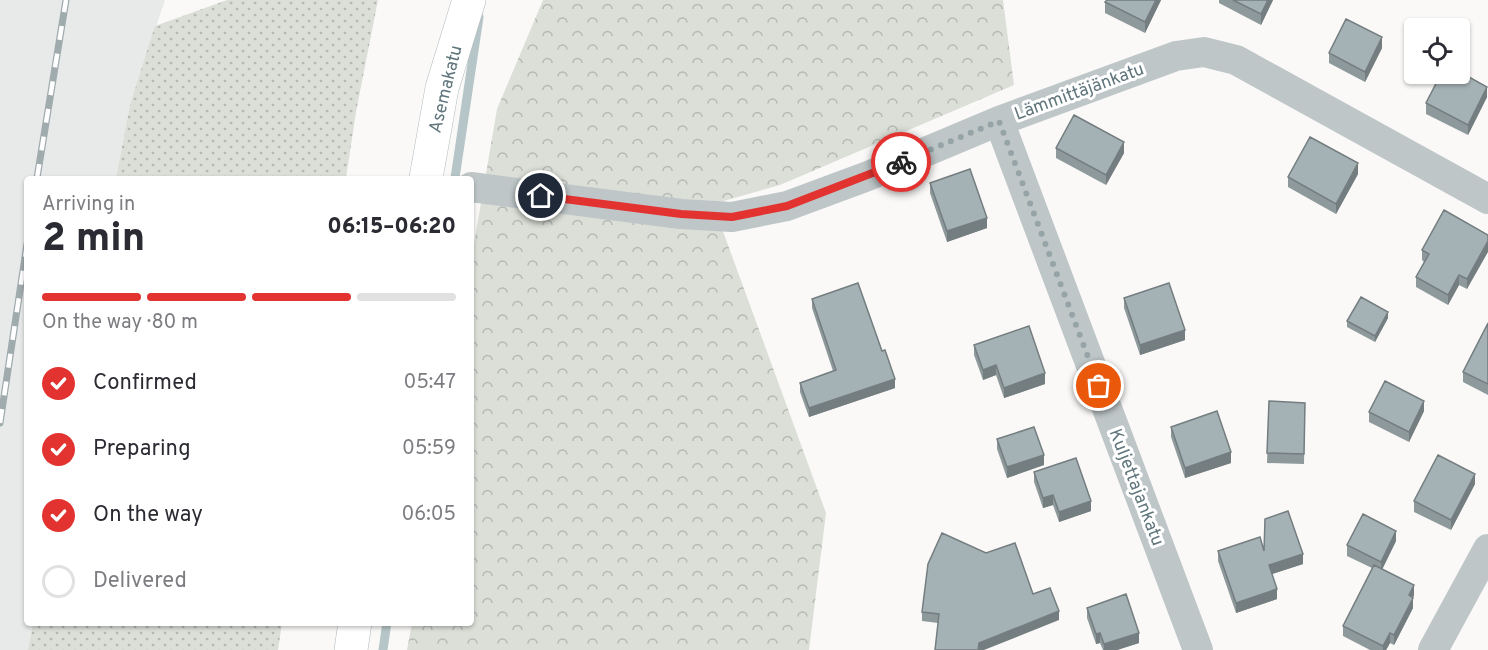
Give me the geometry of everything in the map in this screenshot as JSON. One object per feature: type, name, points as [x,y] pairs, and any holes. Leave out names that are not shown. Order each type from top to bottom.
[{"type":"street","name":"Asemakatu","points":[[426,176],[442,88],[469,0]]},
{"type":"street","name":"Lämmittäjänkatu","points":[[474,187],[681,214],[732,217],[797,202],[868,176],[999,121],[1176,56],[1204,52],[1236,60],[1488,199]]},
{"type":"street","name":"Kuljettajankatu","points":[[999,121],[1198,650]]},
{"type":"street","points":[[1433,650],[1488,549]]},
{"type":"street","points":[[351,650],[354,626]]},
{"type":"shaded area","points":[[0,0],[165,0],[130,105],[116,176],[24,176],[24,626],[32,626],[28,650],[0,650]]},
{"type":"green space","points":[[227,0],[378,0],[356,112],[346,176],[116,176],[130,105],[155,26]]},
{"type":"green space","points":[[543,0],[1003,0],[1014,85],[780,185],[713,204],[826,513],[809,650],[407,650],[411,626],[474,626],[474,243],[497,109]]},
{"type":"green space","points":[[32,626],[282,626],[278,650],[28,650]]},
{"type":"building","points":[[1107,0],[1156,0],[1145,22],[1105,2]]},
{"type":"building","points":[[1233,0],[1268,0],[1261,14]]},
{"type":"building","points":[[1346,19],[1382,37],[1365,72],[1329,53]]},
{"type":"building","points":[[1470,78],[1487,87],[1468,125],[1426,103],[1436,84],[1470,84]]},
{"type":"building","points":[[1074,115],[1124,142],[1106,175],[1056,148]]},
{"type":"building","points":[[1310,137],[1358,163],[1336,204],[1288,177]]},
{"type":"building","points":[[970,169],[987,218],[947,231],[930,183]]},
{"type":"building","points":[[1444,210],[1488,235],[1488,241],[1467,279],[1459,275],[1448,295],[1416,277],[1429,254],[1422,250]]},
{"type":"building","points":[[858,283],[882,351],[885,350],[895,379],[809,408],[800,383],[836,370],[812,299]]},
{"type":"building","points":[[1169,283],[1185,330],[1140,345],[1124,298]]},
{"type":"building","points":[[1361,297],[1388,312],[1375,336],[1347,321]]},
{"type":"building","points":[[1488,323],[1488,384],[1463,372]]},
{"type":"building","points":[[1029,326],[1045,373],[1004,388],[996,365],[983,370],[974,345]]},
{"type":"building","points":[[1385,381],[1424,401],[1409,432],[1369,412]]},
{"type":"building","points":[[1269,401],[1305,403],[1304,454],[1267,453]]},
{"type":"building","points":[[1217,411],[1231,452],[1185,468],[1171,427]]},
{"type":"building","points":[[1034,427],[1044,455],[1007,467],[997,439]]},
{"type":"building","points":[[1438,455],[1475,474],[1451,520],[1414,501]]},
{"type":"building","points":[[1076,458],[1091,501],[1059,512],[1053,495],[1043,498],[1034,472]]},
{"type":"building","points":[[1288,511],[1303,554],[1269,565],[1277,589],[1236,603],[1218,551],[1260,537],[1264,551],[1265,519]]},
{"type":"building","points":[[1363,514],[1396,531],[1381,562],[1347,545]]},
{"type":"building","points":[[942,533],[986,553],[1015,543],[1033,594],[1050,588],[1059,611],[979,643],[978,650],[935,650],[939,614],[922,612],[928,564]]},
{"type":"building","points":[[1374,565],[1414,585],[1409,595],[1413,598],[1394,635],[1390,633],[1383,646],[1343,626]]},
{"type":"building","points":[[1126,594],[1139,633],[1104,644],[1100,633],[1096,634],[1087,608]]},
{"type":"waterway","points":[[455,176],[479,17]]},
{"type":"waterway","points":[[383,650],[386,626]]},
{"type":"railway","points":[[37,176],[66,0]]},
{"type":"railway","points":[[0,423],[24,264]]},
{"type":"way so far","points":[[901,162],[999,121],[1099,386]]},
{"type":"route","points":[[541,196],[681,214],[732,217],[787,206],[901,162]]}]
